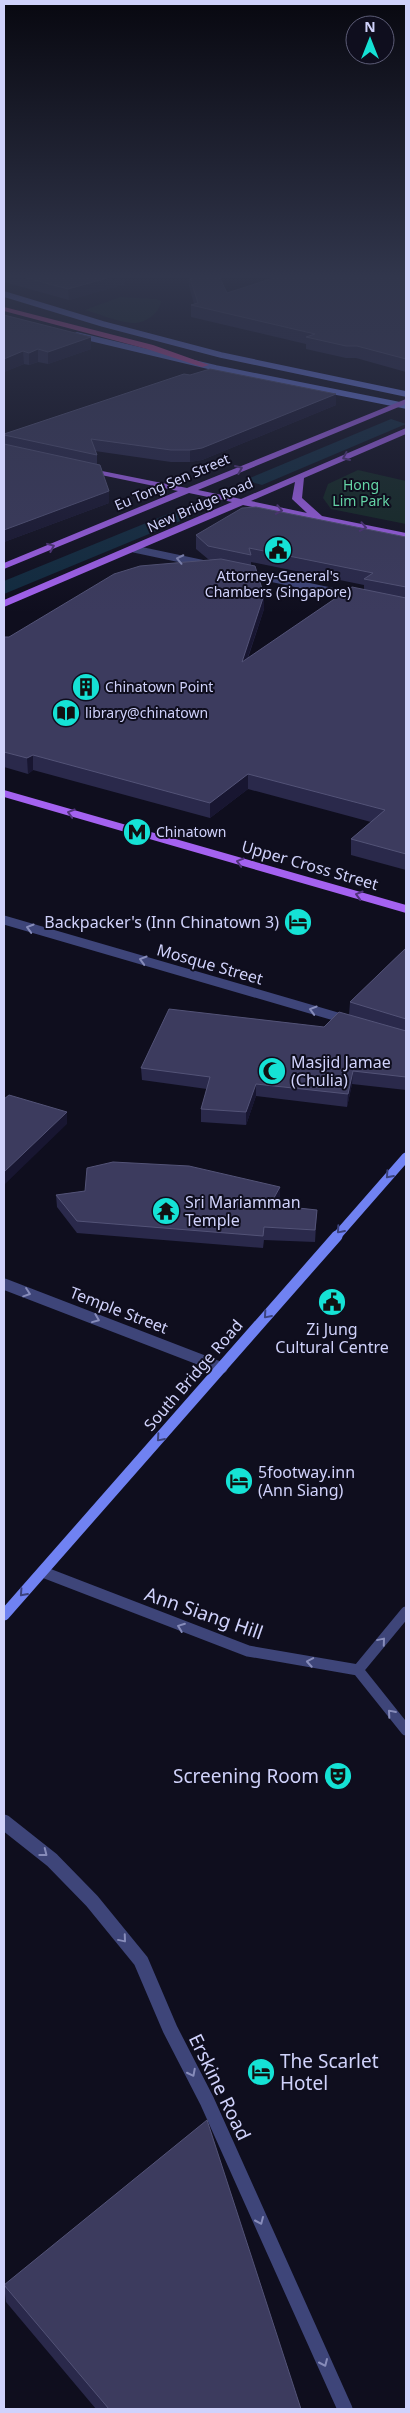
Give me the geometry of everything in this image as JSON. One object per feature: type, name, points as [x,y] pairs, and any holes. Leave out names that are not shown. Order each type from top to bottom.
[{"type":"main road","points":[[318,388],[404,404]]},
{"type":"main road","points":[[376,388],[406,394]]},
{"type":"main road","name":"Eu Tong Sen Street","points":[[4,563],[404,404]]},
{"type":"main road","name":"New Bridge Road","points":[[4,604],[134,550],[239,502],[406,431]]},
{"type":"main road","points":[[80,468],[406,536]]},
{"type":"main road","points":[[300,476],[298,498],[307,509],[319,518]]},
{"type":"main road","name":"Upper Cross Street","points":[[4,793],[406,909]]},
{"type":"main road","name":"South Bridge Road","points":[[4,1615],[406,1157]]},
{"type":"street","points":[[134,550],[215,567]]},
{"type":"street","points":[[235,571],[359,597]]},
{"type":"street","name":"Mosque Street","points":[[4,920],[354,1022]]},
{"type":"street","name":"Temple Street","points":[[4,1284],[222,1368]]},
{"type":"street","name":"Ann Siang Hill","points":[[43,1572],[248,1651],[358,1670]]},
{"type":"street","points":[[406,1612],[358,1670],[406,1730]]},
{"type":"street","name":"Erskine Road","points":[[4,1822],[52,1860],[92,1901],[141,1961],[170,2029],[206,2101],[345,2409]]},
{"type":"green space","name":"Hong Lim Park","points":[[358,470],[406,481],[406,524],[331,509],[323,498],[328,484]]},
{"type":"water","points":[[391,419],[406,424],[262,485],[245,480]]},
{"type":"water","points":[[173,512],[190,517],[4,594],[4,581]]},
{"type":"building","points":[[143,388],[304,388],[336,394],[202,448],[190,450],[171,450],[91,439],[97,455],[4,434]]},
{"type":"building","points":[[4,444],[100,465],[109,491],[4,530]]},
{"type":"building","points":[[256,507],[406,537],[406,587],[364,579],[373,573],[249,548],[251,555],[208,546],[196,535],[242,508]]},
{"type":"building","points":[[221,559],[255,566],[264,595],[242,662],[352,587],[406,598],[406,854],[351,839],[385,810],[248,774],[210,803],[33,755],[27,758],[4,752],[4,637],[9,637],[114,574],[140,566]]},
{"type":"building","points":[[406,948],[406,1019],[350,1002]]},
{"type":"building","name":"Masjid Jamae (Chulia)","points":[[169,1009],[324,1027],[339,1012],[406,1031],[406,1077],[353,1071],[348,1094],[256,1084],[246,1112],[201,1109],[210,1077],[141,1068]]},
{"type":"building","points":[[9,1095],[67,1112],[4,1172],[4,1099]]},
{"type":"building","name":"Sri Mariamman Temple","points":[[113,1162],[189,1166],[280,1187],[270,1205],[317,1210],[315,1230],[264,1227],[263,1236],[77,1221],[56,1195],[85,1191],[87,1168]]},
{"type":"building","points":[[207,2120],[301,2409],[109,2409],[4,2285]]},
{"type":"place","name":"Attorney-General's Chambers (Singapore)","points":[[278,550]]},
{"type":"place","name":"Chinatown Point","points":[[86,687]]},
{"type":"place","name":"library@chinatown","points":[[66,713]]},
{"type":"place","name":"Chinatown","points":[[137,832]]},
{"type":"place","name":"Backpacker's (Inn Chinatown 3)","points":[[298,922]]},
{"type":"place","name":"Masjid Jamae (Chulia)","points":[[272,1071]]},
{"type":"place","name":"Sri Mariamman Temple","points":[[166,1211]]},
{"type":"place","name":"Zi Jung Cultural Centre","points":[[332,1302]]},
{"type":"place","name":"5footway.inn (Ann Siang)","points":[[239,1481]]},
{"type":"place","name":"Screening Room","points":[[338,1776]]},
{"type":"place","name":"The Scarlet Hotel","points":[[261,2072]]}]
